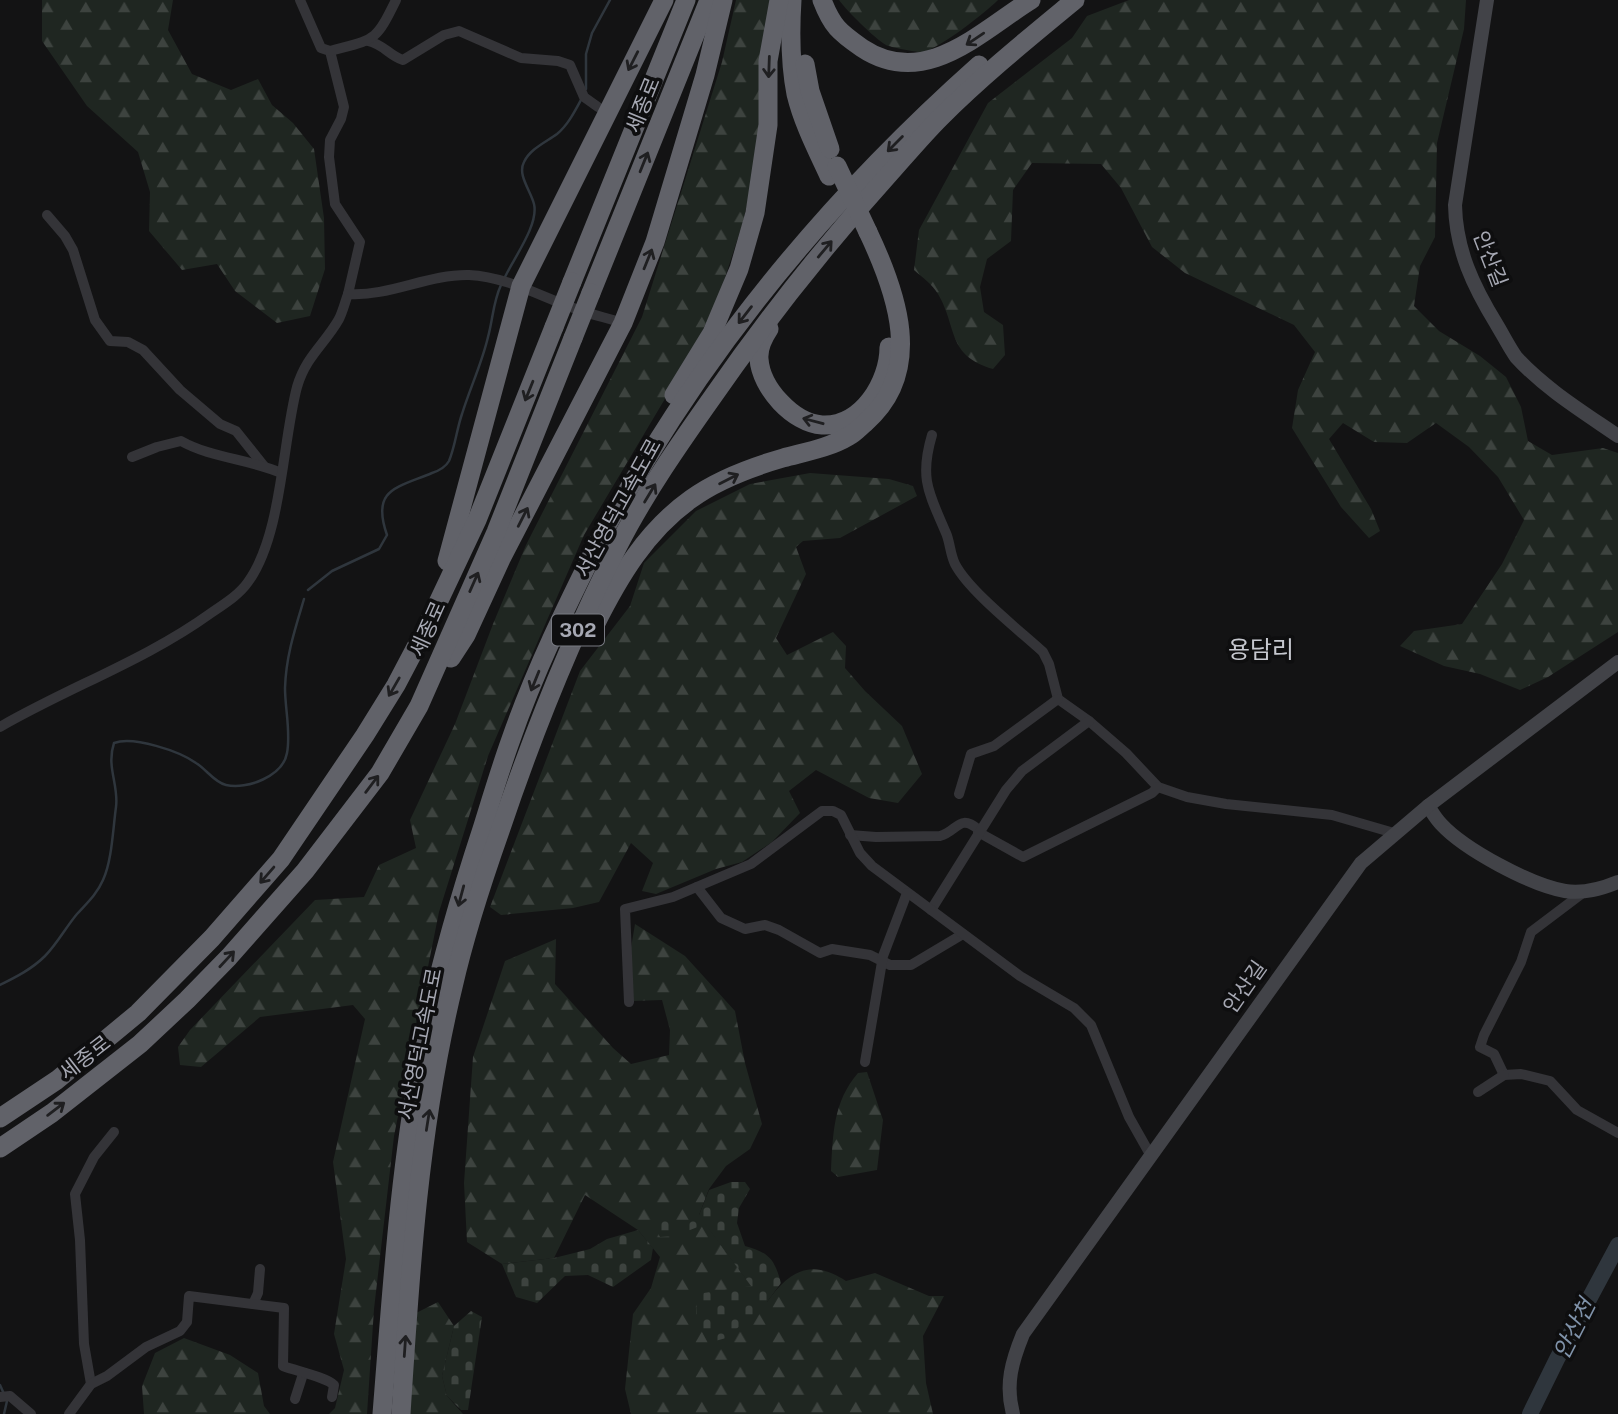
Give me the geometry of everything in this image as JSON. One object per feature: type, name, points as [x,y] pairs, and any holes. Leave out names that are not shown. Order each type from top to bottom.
[{"type":"highway","points":[[426,628],[467,493],[515,285],[664,0]]},
{"type":"highway","name":"세종로","points":[[0,1118],[57,1080],[138,1013],[212,937],[281,859],[396,685],[477,520],[686,0]]},
{"type":"highway","name":"세종로","points":[[0,1148],[52,1113],[140,1044],[229,957],[305,871],[380,773],[419,706],[496,532],[709,0]]},
{"type":"highway","points":[[419,706],[466,635],[501,559],[623,323],[655,242],[705,75],[723,0]]},
{"type":"highway","points":[[601,535],[654,427],[712,333],[739,269],[755,213],[761,175],[768,125],[768,61],[779,0]]},
{"type":"highway","points":[[792,0],[792,61],[797,95],[808,130],[833,171],[863,234],[886,308],[889,359],[878,391],[844,421],[822,425],[800,418],[778,401],[766,381],[759,359],[762,341],[800,277]]},
{"type":"highway","points":[[804,0],[803,49],[810,91],[833,171]]},
{"type":"highway","points":[[822,0],[830,20],[844,36],[872,54],[902,62],[937,58],[967,45],[1031,0]]},
{"type":"highway","name":"서산영덕고속도로","points":[[382,1414],[402,1176],[417,1077],[437,986],[465,881],[511,738],[552,640],[601,535],[665,429],[726,340],[782,267],[850,190],[928,111],[1054,0]]},
{"type":"highway","name":"서산영덕고속도로","points":[[401,1414],[419,1177],[453,986],[482,883],[530,742],[572,644],[620,543],[685,436],[800,277],[940,118],[1075,0]]},
{"type":"highway","points":[[482,883],[584,647],[628,563],[657,529],[691,498],[737,474],[849,436],[878,411],[898,378],[902,335],[892,291],[881,258],[863,234]]},
{"type":"street","points":[[300,0],[321,48],[330,51],[368,41],[379,33],[396,0]]},
{"type":"street","name":"안산길","points":[[1487,0],[1455,205],[1461,251],[1471,280],[1515,355],[1569,402],[1618,436]]},
{"type":"street","points":[[368,41],[382,44],[394,57],[403,60],[444,34],[459,31],[521,58],[558,61],[569,65],[582,93],[598,107]]},
{"type":"street","points":[[0,727],[142,655],[200,620],[235,595],[248,582],[260,559],[270,532],[298,386],[309,357],[339,319],[348,294],[360,242],[335,204],[329,157],[330,140],[344,107],[330,51]]},
{"type":"street","points":[[47,215],[69,243],[95,320],[110,341],[128,342],[143,350],[180,390],[220,424],[236,431],[264,466]]},
{"type":"street","points":[[348,294],[363,295],[443,277],[470,275],[515,285],[576,309],[623,323]]},
{"type":"street","points":[[933,435],[925,476],[929,496],[946,534],[955,564],[978,592],[1043,652],[1058,699],[1126,752],[1157,787],[1187,797],[1226,804],[1332,815],[1394,834]]},
{"type":"street","points":[[132,457],[181,441],[194,448],[281,473]]},
{"type":"street","name":"안산길","points":[[1013,1414],[1009,1401],[1008,1379],[1023,1334],[1361,863],[1428,807],[1618,662]]},
{"type":"street","points":[[959,794],[971,754],[994,746],[1058,699]]},
{"type":"street","points":[[931,910],[1006,790],[1022,771],[1089,721]]},
{"type":"street","points":[[850,835],[940,836],[947,834],[961,822],[966,822],[1023,857],[1152,793],[1157,787]]},
{"type":"street","points":[[1428,807],[1441,825],[1466,844],[1513,872],[1545,886],[1584,892],[1618,882]]},
{"type":"street","points":[[629,1002],[625,909],[673,897],[751,864],[822,811],[833,811],[841,815],[860,853],[872,866],[1020,976],[1074,1008],[1091,1025],[1129,1116],[1151,1156]]},
{"type":"street","points":[[697,887],[721,918],[745,929],[765,925],[820,953],[832,950],[870,956],[890,965],[911,965],[963,934]]},
{"type":"street","points":[[1504,1075],[1494,1054],[1480,1046],[1484,1035],[1521,962],[1531,932],[1584,892]]},
{"type":"street","points":[[864,1062],[882,960],[907,893]]},
{"type":"street","points":[[1478,1092],[1504,1075],[1521,1074],[1549,1081],[1577,1110],[1618,1133]]},
{"type":"street","points":[[90,1384],[82,1321],[80,1240],[75,1194],[94,1157],[114,1132]]},
{"type":"street","points":[[253,1304],[258,1293],[260,1269]]},
{"type":"street","points":[[69,1414],[90,1384],[107,1376],[146,1347],[180,1331],[187,1322],[189,1296],[284,1308],[283,1366],[329,1380],[334,1385],[332,1397]]},
{"type":"street","points":[[295,1399],[303,1374]]},
{"type":"street","points":[[5,1396],[31,1414]]},
{"type":"green space","points":[[42,0],[173,0],[168,30],[192,74],[231,90],[258,79],[272,105],[293,123],[314,149],[324,218],[325,269],[310,316],[277,323],[235,291],[217,264],[182,270],[149,231],[150,192],[138,152],[87,106],[42,41]]},
{"type":"green space","points":[[736,0],[774,0],[759,150],[743,222],[720,293],[691,355],[584,535],[488,756],[439,912],[394,1136],[374,1309],[367,1414],[329,1414],[335,1408],[344,1370],[334,1334],[346,1259],[333,1162],[365,1019],[353,1005],[260,1017],[201,1067],[180,1065],[178,1047],[190,1030],[315,900],[364,897],[379,865],[416,848],[410,820],[455,724],[526,545],[642,317],[722,62]]},
{"type":"green space","points":[[839,0],[998,0],[951,37],[920,52],[886,45],[861,24]]},
{"type":"green space","points":[[1129,0],[1466,0],[1464,29],[1437,143],[1435,237],[1420,266],[1414,306],[1439,331],[1480,356],[1506,377],[1521,407],[1528,441],[1552,455],[1603,448],[1618,453],[1618,632],[1548,677],[1520,690],[1480,674],[1444,666],[1400,646],[1414,631],[1462,624],[1502,564],[1524,520],[1498,477],[1469,447],[1436,423],[1407,443],[1374,442],[1343,423],[1329,439],[1371,509],[1380,531],[1369,538],[1341,507],[1292,428],[1298,390],[1315,352],[1294,325],[1185,273],[1152,247],[1121,188],[1101,164],[1032,163],[1013,190],[1011,241],[987,259],[980,287],[984,312],[1003,325],[1005,355],[993,369],[967,356],[960,348],[938,294],[914,270],[919,230],[988,103],[1072,38],[1087,16]]},
{"type":"green space","points":[[810,473],[889,479],[913,486],[917,496],[840,538],[803,541],[796,547],[806,574],[776,638],[787,655],[833,632],[846,646],[845,668],[902,726],[922,774],[898,803],[869,798],[816,770],[789,791],[800,813],[772,842],[742,862],[716,869],[656,894],[642,891],[653,863],[631,843],[599,902],[573,908],[501,915],[490,907],[580,671],[630,606],[644,563],[696,511],[750,484]]},
{"type":"green space","points":[[635,924],[685,956],[735,1011],[745,1063],[762,1124],[750,1149],[726,1166],[709,1189],[699,1215],[752,1287],[767,1302],[792,1276],[811,1269],[822,1270],[846,1281],[875,1273],[929,1296],[944,1296],[923,1336],[926,1383],[933,1414],[631,1414],[625,1389],[633,1314],[651,1288],[660,1257],[638,1230],[585,1195],[554,1258],[502,1264],[467,1242],[464,1183],[473,1057],[505,961],[556,939],[555,984],[613,1048],[631,1064],[669,1055],[670,1030],[662,1000],[633,1001],[631,948]]},
{"type":"green space","points":[[867,1072],[883,1120],[877,1170],[838,1177],[831,1171],[839,1107],[858,1073]]},
{"type":"green space","points":[[731,1182],[745,1182],[750,1189],[739,1208],[737,1223],[745,1246],[760,1251],[773,1262],[781,1283],[767,1302],[726,1338],[708,1343],[696,1319],[697,1294],[751,1286],[705,1224],[675,1236],[660,1237],[655,1228],[661,1221],[689,1220],[699,1215],[709,1190]]},
{"type":"green space","points":[[638,1230],[653,1248],[651,1260],[613,1287],[588,1275],[565,1276],[537,1303],[516,1297],[502,1264],[554,1258],[590,1249],[607,1239]]},
{"type":"green space","points":[[438,1302],[454,1326],[442,1376],[447,1396],[463,1414],[409,1414],[416,1313]]},
{"type":"green space","points":[[471,1311],[482,1317],[468,1410],[461,1410],[447,1396],[442,1376],[454,1326]]},
{"type":"green space","points":[[184,1338],[230,1355],[258,1373],[264,1406],[270,1414],[144,1414],[142,1386],[155,1353]]},
{"type":"waterway","points":[[586,89],[586,54],[592,33],[610,0]]},
{"type":"waterway","points":[[504,279],[529,232],[535,212],[523,178],[524,162],[534,150],[561,130],[582,98]]},
{"type":"waterway","points":[[308,590],[332,571],[379,549],[387,535],[382,508],[390,492],[446,466],[485,347],[501,285]]},
{"type":"waterway","points":[[0,985],[29,969],[45,956],[95,894],[103,880],[110,854],[116,807],[111,760],[114,743],[133,741],[168,750],[188,758],[218,782],[226,785],[253,783],[279,768],[284,761],[288,745],[285,688],[287,665],[304,599]]},
{"type":"waterway","name":"안산천","points":[[1530,1414],[1618,1245]]},
{"type":"waterway","points":[[0,1385],[4,1394]]},
{"type":"waterway","points":[[4,1414],[7,1401]]},
{"type":"district","name":"용담리","points":[[1261,650]]}]
